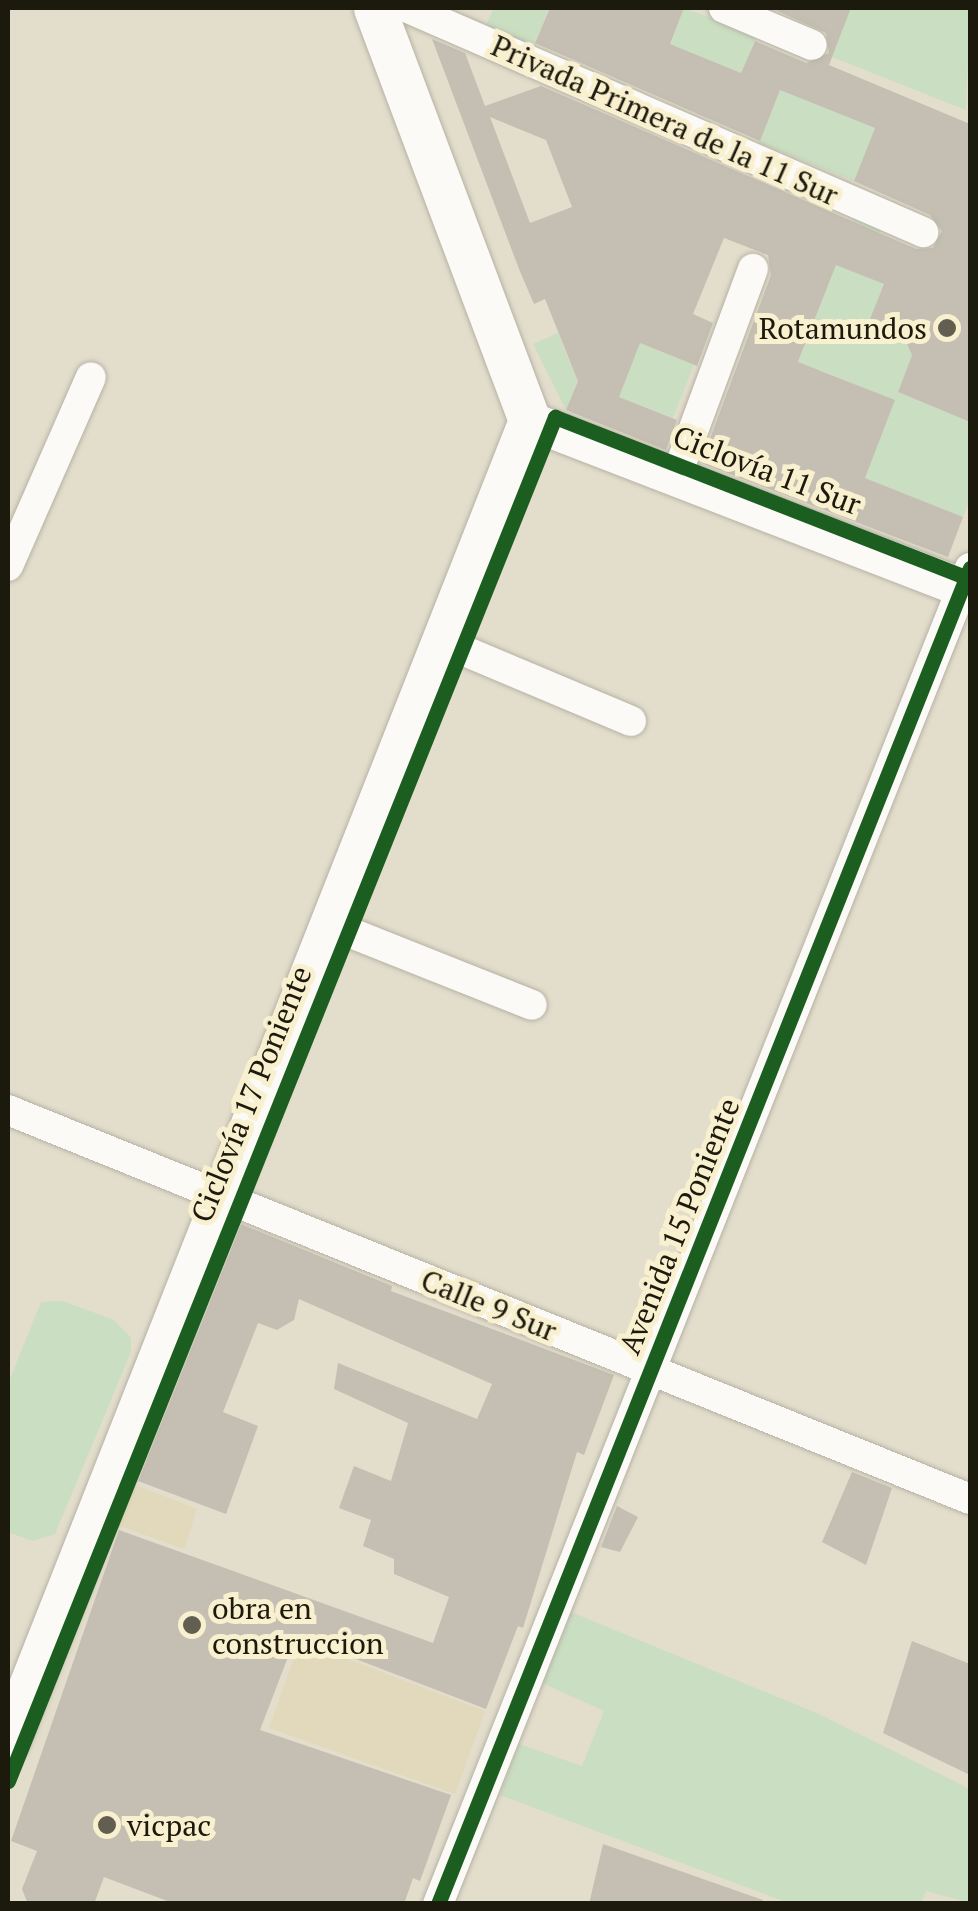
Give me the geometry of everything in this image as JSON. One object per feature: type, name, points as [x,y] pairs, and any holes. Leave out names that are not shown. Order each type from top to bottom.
[{"type":"main road","points":[[8,1742],[530,421],[375,8]]},
{"type":"street","name":"Privada Primera de la 11 Sur","points":[[408,8],[923,232]]},
{"type":"street","points":[[724,8],[812,45]]},
{"type":"street","points":[[676,476],[753,269]]},
{"type":"street","points":[[8,566],[92,377]]},
{"type":"street","points":[[530,421],[968,582]]},
{"type":"street","name":"Avenida 15 Poniente","points":[[438,1904],[968,582]]},
{"type":"street","points":[[444,642],[631,721]]},
{"type":"street","points":[[331,925],[532,1005]]},
{"type":"street","name":"Calle 9 Sur","points":[[8,1110],[970,1499]]},
{"type":"shaded area","points":[[136,1485],[197,1509],[184,1549],[117,1525]]},
{"type":"shaded area","points":[[300,1641],[485,1711],[455,1794],[269,1728]]},
{"type":"green space","points":[[494,8],[550,8],[533,46],[486,25]]},
{"type":"green space","points":[[684,8],[757,35],[741,73],[670,44]]},
{"type":"green space","points":[[851,8],[970,8],[966,110],[832,57]]},
{"type":"green space","points":[[780,90],[875,128],[854,181],[759,143]]},
{"type":"green space","points":[[856,213],[883,224],[863,275],[884,284],[869,324],[916,344],[898,392],[970,422],[970,499],[963,517],[865,478],[885,425],[877,393],[820,370],[801,418],[780,410]]},
{"type":"green space","points":[[558,333],[570,363],[587,357],[566,410],[533,344]]},
{"type":"green space","points":[[640,343],[694,365],[673,418],[619,397]]},
{"type":"green space","points":[[63,1301],[114,1320],[131,1338],[131,1352],[55,1534],[32,1541],[8,1532],[8,1384],[41,1302]]},
{"type":"green space","points":[[571,1612],[819,1714],[970,1789],[970,1903],[926,1891],[921,1903],[789,1903],[500,1795],[519,1744],[582,1766],[604,1711],[540,1682]]},
{"type":"building","points":[[550,8],[684,8],[670,44],[741,73],[755,41],[806,63],[829,53],[826,33],[771,8],[851,8],[829,65],[970,124],[970,422],[898,392],[912,355],[905,339],[868,324],[884,284],[836,265],[798,362],[895,400],[865,478],[963,517],[948,557],[701,463],[771,275],[768,255],[724,238],[693,314],[713,323],[697,366],[640,343],[619,397],[677,420],[666,450],[566,410],[578,381],[545,299],[534,304],[519,269],[432,39],[465,53],[485,106],[541,86],[916,249],[933,248],[942,231],[930,215],[854,181],[875,128],[780,90],[760,141],[535,43]],"holes":[[[490,117],[546,140],[572,207],[530,223]]]},
{"type":"building","points":[[241,1224],[392,1286],[391,1291],[614,1375],[584,1455],[577,1452],[523,1628],[518,1626],[486,1709],[296,1636],[260,1730],[451,1795],[420,1881],[413,1878],[404,1904],[175,1904],[104,1877],[94,1904],[28,1904],[22,1889],[37,1851],[11,1841],[119,1530],[433,1643],[449,1597],[394,1574],[394,1559],[363,1546],[371,1520],[339,1508],[354,1466],[391,1481],[408,1423],[334,1389],[338,1363],[477,1419],[492,1384],[299,1299],[294,1320],[277,1330],[258,1323],[223,1412],[258,1426],[226,1514],[138,1481]]},
{"type":"building","points":[[852,1472],[892,1488],[866,1565],[822,1542]]},
{"type":"building","points":[[617,1506],[638,1517],[620,1552],[601,1547]]},
{"type":"building","points":[[912,1641],[970,1664],[970,1775],[883,1733]]},
{"type":"building","points":[[603,1844],[763,1900],[762,1904],[589,1904]]},
{"type":"cycle path","name":"Ciclovía 11 Sur","points":[[8,1781],[555,417],[970,579]]},
{"type":"cycle path","points":[[438,1904],[970,568]]},
{"type":"place","name":"Rotamundos","points":[[947,328]]},
{"type":"place","name":"obra en construccion","points":[[192,1625]]},
{"type":"place","name":"vicpac","points":[[107,1825]]}]
